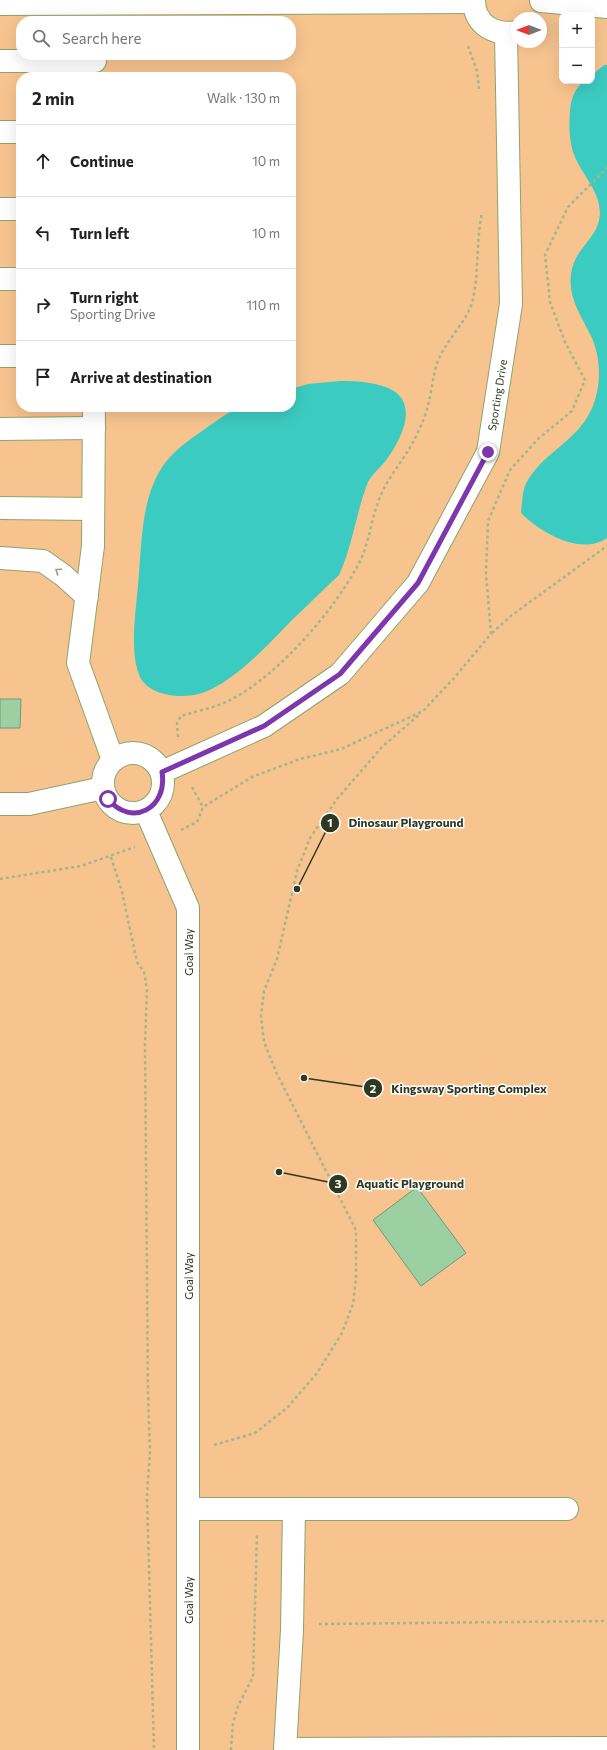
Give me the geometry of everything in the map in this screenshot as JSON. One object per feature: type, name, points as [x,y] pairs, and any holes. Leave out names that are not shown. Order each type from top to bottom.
[{"type":"lane","points":[[538,12],[541,0],[607,7]]},
{"type":"lane","points":[[0,4],[95,9],[474,1],[476,13],[482,24],[493,31],[511,33]]},
{"type":"lane","name":"Sporting Drive","points":[[171,767],[264,726],[340,674],[418,583],[488,452],[511,304],[511,48]]},
{"type":"lane","points":[[0,61],[95,64]]},
{"type":"lane","points":[[0,132],[16,132]]},
{"type":"lane","points":[[0,209],[16,209]]},
{"type":"lane","points":[[0,279],[16,279]]},
{"type":"lane","points":[[0,356],[16,356]]},
{"type":"lane","points":[[0,429],[94,417],[93,546],[78,663],[113,760]]},
{"type":"lane","points":[[0,508],[93,509]]},
{"type":"lane","points":[[0,558],[43,561],[64,576],[87,597]]},
{"type":"lane","points":[[132,752],[141,753],[150,757],[157,763],[171,767],[164,783],[162,794],[156,804],[146,810],[136,813],[124,812],[114,807],[103,788],[103,778],[107,768],[113,760],[132,752]]},
{"type":"lane","points":[[0,804],[29,804],[103,788]]},
{"type":"lane","name":"Goal Way","points":[[146,810],[188,908],[188,1750]]},
{"type":"lane","points":[[188,1509],[567,1509]]},
{"type":"lane","points":[[294,1509],[292,1630],[285,1749],[607,1748]]},
{"type":"path","points":[[466,42],[477,71],[480,94]]},
{"type":"path","points":[[171,767],[177,723],[181,716],[228,702],[257,683],[281,662],[312,631],[339,596],[358,565],[372,528],[380,496],[388,479],[411,445],[421,425],[429,403],[437,363],[473,301],[479,226],[484,206]]},
{"type":"path","points":[[491,634],[512,615],[607,546]]},
{"type":"path","points":[[211,1446],[255,1433],[287,1408],[317,1373],[342,1333],[353,1304],[356,1278],[356,1230],[276,1072],[264,1042],[261,1016],[264,991],[277,959],[297,871],[310,838],[337,799],[382,747],[423,711]]},
{"type":"path","points":[[0,879],[81,866],[110,857],[122,892],[137,962],[144,972],[147,989],[145,1044],[148,1394],[150,1452],[147,1495],[154,1750]]},
{"type":"path","points":[[231,1750],[233,1723],[238,1706],[253,1677],[257,1533]]},
{"type":"path","points":[[319,1624],[607,1621]]},
{"type":"shaded area","points":[[0,0],[607,0],[607,1750],[0,1750]]},
{"type":"water","points":[[604,65],[607,65],[607,538],[597,543],[585,544],[562,540],[539,528],[521,513],[524,489],[533,473],[575,433],[584,422],[592,409],[597,392],[599,371],[596,349],[573,299],[571,291],[571,274],[579,253],[595,231],[598,224],[600,214],[599,204],[592,186],[573,152],[569,121],[571,102],[576,90],[581,84],[595,84],[595,72]]},
{"type":"water","points":[[353,381],[382,386],[394,391],[401,398],[405,406],[406,415],[397,443],[387,459],[368,482],[360,505],[348,552],[339,575],[262,651],[226,681],[202,693],[186,696],[168,695],[151,689],[140,677],[137,667],[134,631],[144,522],[151,491],[157,476],[173,454],[187,442],[230,412],[296,412],[296,388],[308,384]]},
{"type":"building","points":[[0,699],[21,699],[20,728],[0,728]]},
{"type":"building","points":[[417,1187],[466,1253],[421,1286],[373,1220]]},
{"type":"place","name":"Dinosaur Playground","points":[[297,889]]},
{"type":"place","name":"Kingsway Sporting Complex","points":[[304,1078]]},
{"type":"place","name":"Aquatic Playground","points":[[279,1172]]},
{"type":"route","points":[[108,799],[114,807],[124,812],[136,813],[146,810],[156,804],[162,794],[164,783],[162,772],[264,726],[340,674],[418,583],[488,452]]}]
